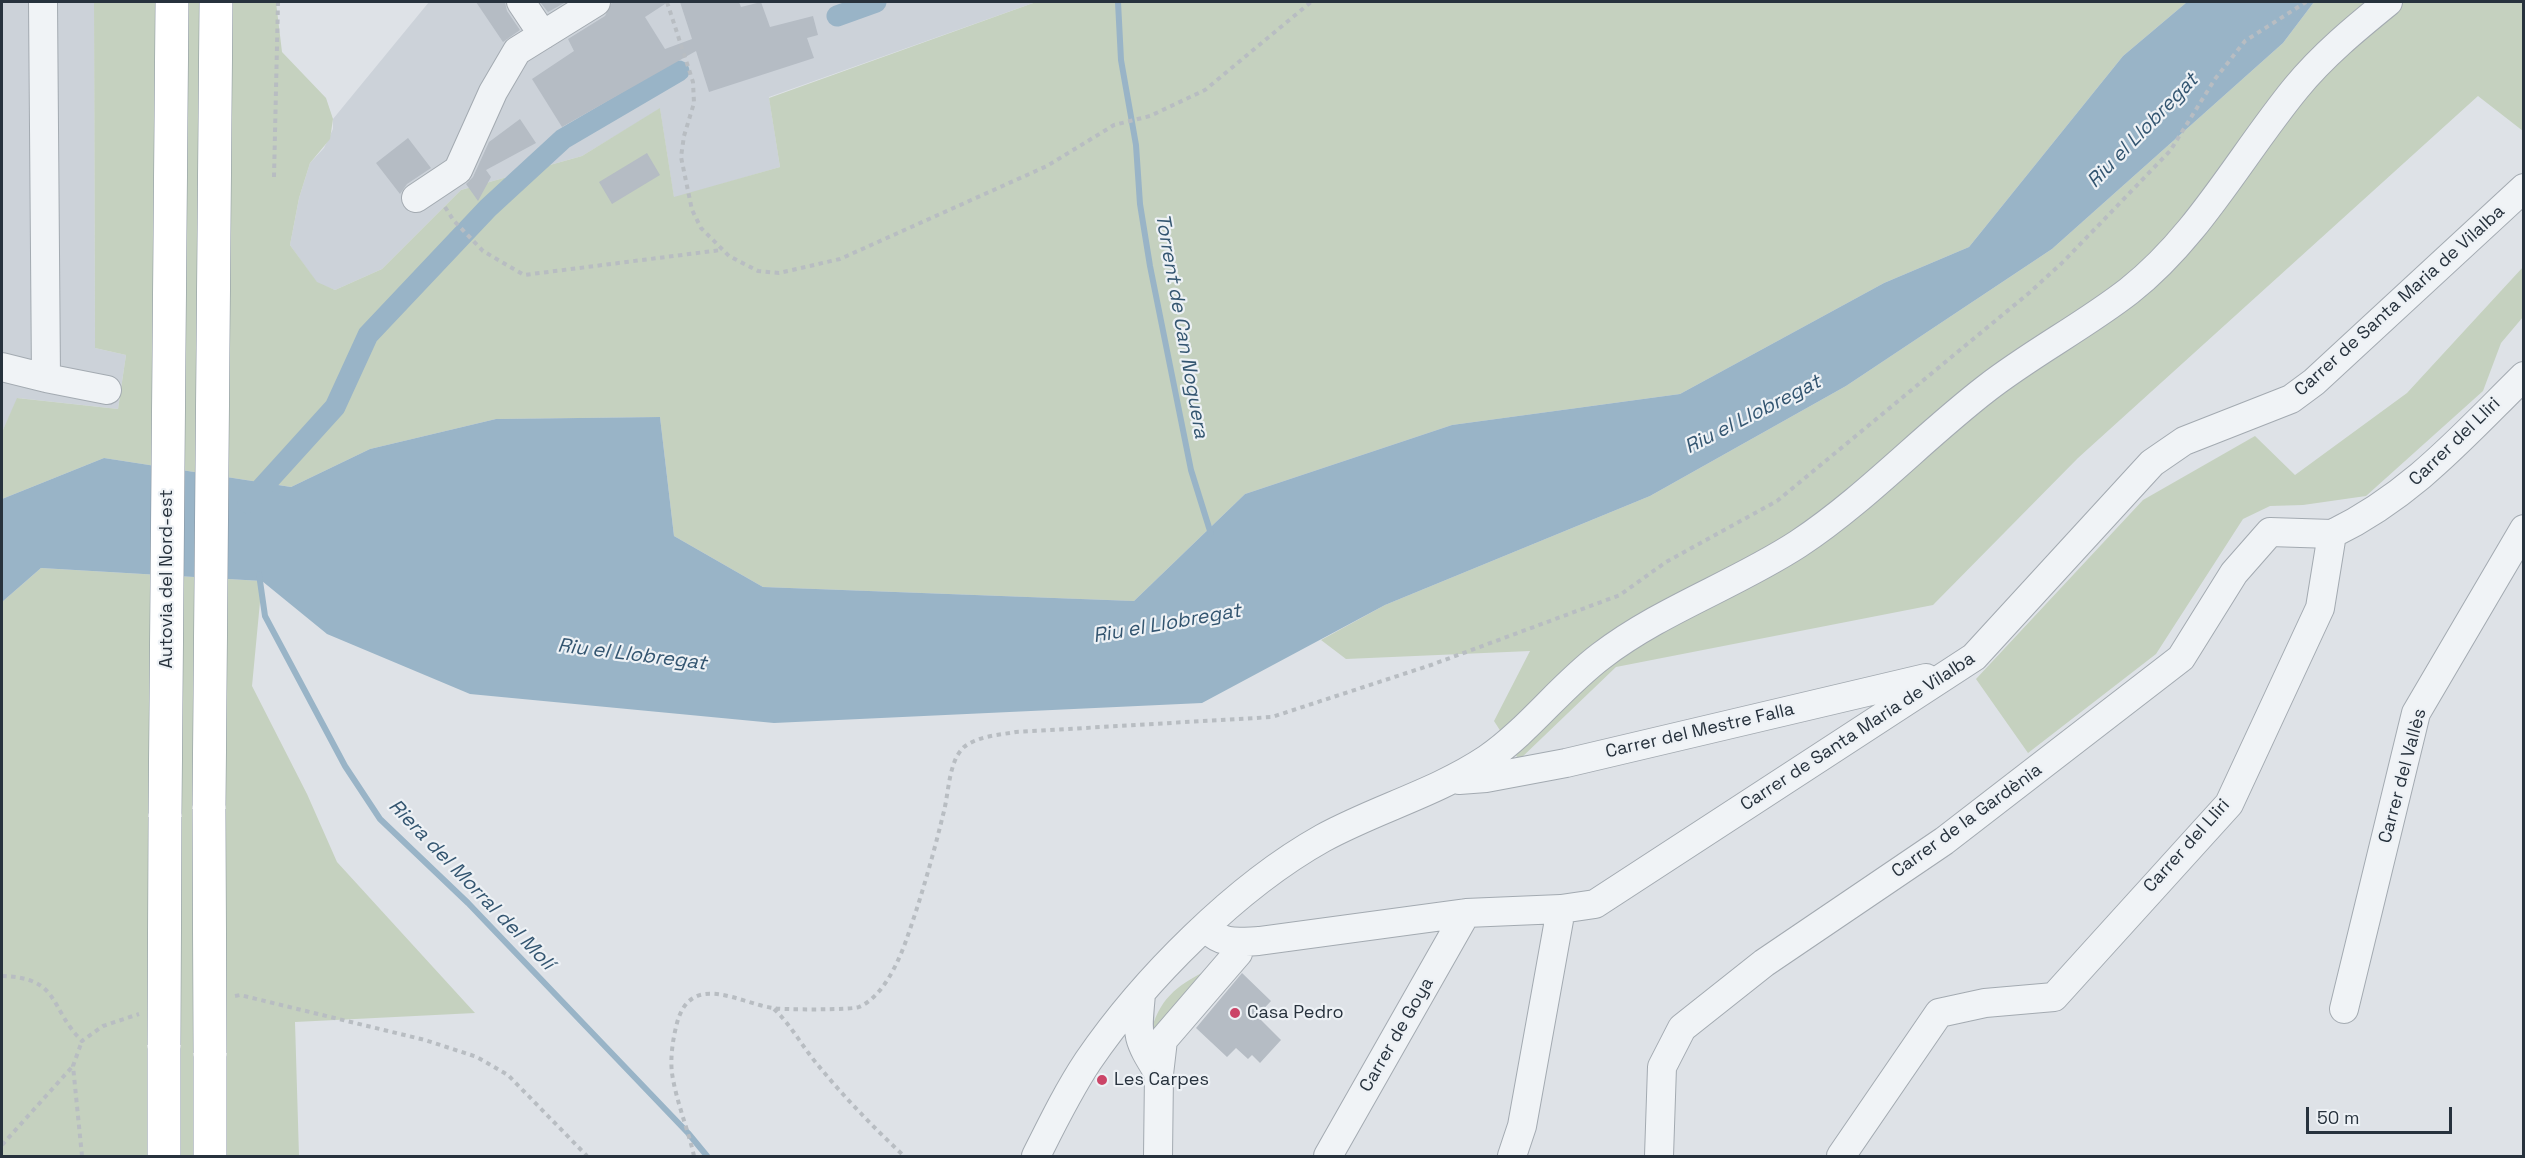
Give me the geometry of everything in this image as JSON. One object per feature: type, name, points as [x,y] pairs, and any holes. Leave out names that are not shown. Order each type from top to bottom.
[{"type":"highway","name":"Autovia del Nord-est","points":[[164,1156],[172,2]]},
{"type":"highway","points":[[210,1156],[212,341],[216,2]]},
{"type":"street","points":[[43,2],[46,378]]},
{"type":"street","points":[[521,2],[543,35]]},
{"type":"street","points":[[416,198],[458,170],[493,92],[518,51],[595,2]]},
{"type":"street","points":[[1036,1156],[1063,1102],[1111,1029],[1141,994],[1205,928],[1260,879],[1329,834],[1451,781],[1488,759],[1518,735],[1600,656],[1661,618],[1766,564],[1800,543],[1862,496],[1989,386],[2128,292],[2151,272],[2197,220],[2298,85],[2332,50],[2388,2]]},
{"type":"street","name":"Carrer de Santa Maria de Vilalba","points":[[1166,968],[1204,963],[1249,947],[1466,913],[1561,909],[1595,904],[1974,657],[1998,635],[2079,541],[2152,463],[2184,441],[2291,399],[2314,382],[2523,188]]},
{"type":"street","points":[[2,367],[107,390]]},
{"type":"street","name":"Carrer del Lliri","points":[[1841,1156],[1939,1013],[1985,1003],[2054,997],[2229,804],[2320,608],[2332,534],[2363,519],[2417,481],[2523,376]]},
{"type":"street","name":"Carrer de la Gardènia","points":[[1659,1156],[1662,1067],[1682,1028],[1764,963],[1944,841],[2181,658],[2234,573],[2270,532],[2332,534]]},
{"type":"street","name":"Carrer del Vallès","points":[[2344,1009],[2416,713],[2520,540]]},
{"type":"street","name":"Carrer del Mestre Falla","points":[[1451,781],[1486,778],[1566,763],[1948,673]]},
{"type":"street","points":[[1512,1156],[1522,1126],[1561,909]]},
{"type":"street","name":"Carrer de Goya","points":[[1328,1156],[1466,913]]},
{"type":"street","name":"Carrer de Santa Maria de Vilalba","points":[[1205,928],[1217,939],[1249,947]]},
{"type":"street","points":[[1158,1156],[1159,1074],[1163,1040],[1249,947]]},
{"type":"street","points":[[1141,994],[1138,1027],[1140,1044],[1159,1074]]},
{"type":"street","points":[[1087,1063],[1123,1053],[1138,1055],[1159,1074]]},
{"type":"path","points":[[274,177],[278,2]]},
{"type":"path","points":[[667,2],[693,82],[694,103],[684,136],[681,157],[686,190],[701,228],[722,250],[748,267],[770,273],[840,259],[1047,166],[1114,125],[1150,116],[1205,90],[1311,2]]},
{"type":"path","points":[[694,1156],[672,1072],[674,1034],[679,1015],[692,998],[705,993],[731,996],[774,1008],[844,1010],[858,1008],[873,999],[897,963],[907,939],[943,815],[957,755],[979,739],[1016,732],[1272,717],[1431,665],[1620,595],[1666,562],[1777,501],[2064,261],[2170,151],[2215,79],[2245,41],[2306,2]]},
{"type":"path","points":[[454,221],[483,251],[524,275],[722,250]]},
{"type":"path","points":[[2,976],[32,980],[44,985],[52,994],[70,1029],[82,1041]]},
{"type":"path","points":[[229,997],[240,995],[425,1040],[477,1057],[508,1075],[587,1156]]},
{"type":"path","points":[[774,1008],[789,1023],[815,1062],[857,1110],[904,1156]]},
{"type":"path","points":[[2,1145],[73,1066],[82,1041],[103,1026],[147,1012]]},
{"type":"path","points":[[73,1066],[82,1156]]},
{"type":"shaded area","points":[[2,2],[94,2],[95,348],[126,355],[118,409],[18,398],[2,432]]},
{"type":"shaded area","points":[[429,2],[1036,2],[769,97],[780,167],[674,198],[660,109],[582,156],[461,190],[382,269],[335,290],[317,283],[290,245],[299,198],[310,163],[324,148],[333,129],[333,119]]},
{"type":"green space","points":[[94,2],[276,2],[282,52],[326,98],[333,119],[330,139],[310,163],[299,198],[290,245],[317,282],[335,290],[382,269],[461,190],[582,156],[660,108],[674,197],[780,167],[769,98],[1036,2],[2187,2],[2123,56],[1969,247],[1884,283],[1680,394],[1452,425],[1245,494],[1134,601],[763,587],[674,536],[660,417],[496,419],[370,449],[291,487],[104,458],[2,499],[2,432],[17,398],[118,409],[126,355],[95,348]]},
{"type":"green space","points":[[2314,2],[2523,2],[2523,131],[2478,96],[2078,458],[1933,605],[1616,667],[1519,760],[1494,721],[1530,651],[1346,659],[1321,640],[1385,605],[1650,496],[1846,386],[2052,249],[2283,43]]},
{"type":"green space","points":[[2523,267],[2523,317],[2501,343],[2483,391],[2366,496],[2303,505],[2270,506],[2243,519],[2156,654],[2028,753],[1976,679],[2143,500],[2255,436],[2295,475],[2407,393]]},
{"type":"green space","points":[[41,568],[262,581],[252,686],[307,794],[337,862],[475,1013],[295,1022],[299,1156],[2,1156],[2,602]]},
{"type":"green space","points":[[1207,970],[1150,1035],[1158,1012],[1170,995],[1186,982]]},
{"type":"water","name":"Riu el Llobregat","points":[[2187,2],[2314,2],[2283,43],[2052,249],[1846,386],[1650,496],[1385,605],[1202,703],[774,723],[470,694],[327,634],[262,581],[41,568],[2,602],[2,499],[104,458],[291,487],[370,449],[496,419],[660,417],[674,536],[763,587],[1134,601],[1245,494],[1452,425],[1680,394],[1884,283],[1969,247],[2123,56]]},
{"type":"building","points":[[476,2],[505,2],[507,11],[520,30],[503,42]]},
{"type":"building","points":[[540,2],[566,2],[548,12]]},
{"type":"building","points":[[612,2],[668,2],[645,17],[665,49],[692,39],[680,2],[739,2],[741,7],[761,2],[770,27],[813,16],[818,35],[807,38],[814,58],[709,92],[696,51],[562,127],[532,79],[574,51],[568,39],[605,16]]},
{"type":"building","points":[[520,119],[536,143],[486,170],[491,177],[478,201],[466,184],[473,177],[489,142]]},
{"type":"building","points":[[408,138],[431,168],[407,184],[400,194],[376,163]]},
{"type":"building","points":[[647,153],[660,175],[612,204],[599,182]]},
{"type":"building","points":[[1242,973],[1271,1001],[1257,1016],[1281,1040],[1260,1063],[1252,1055],[1248,1059],[1236,1048],[1227,1057],[1196,1028]]},
{"type":"waterway","points":[[837,16],[876,2]]},
{"type":"waterway","name":"Torrent de Can Noguera","points":[[1118,2],[1121,60],[1136,145],[1140,204],[1150,266],[1191,470],[1211,534]]},
{"type":"waterway","points":[[248,503],[335,407],[368,335],[488,208],[563,139],[679,71]]},
{"type":"waterway","name":"Riera del Morral del Molí","points":[[259,574],[265,616],[345,766],[380,819],[468,903],[688,1133],[707,1156]]},
{"type":"place","name":"Casa Pedro","points":[[1235,1013]]},
{"type":"place","name":"Les Carpes","points":[[1102,1080]]}]
